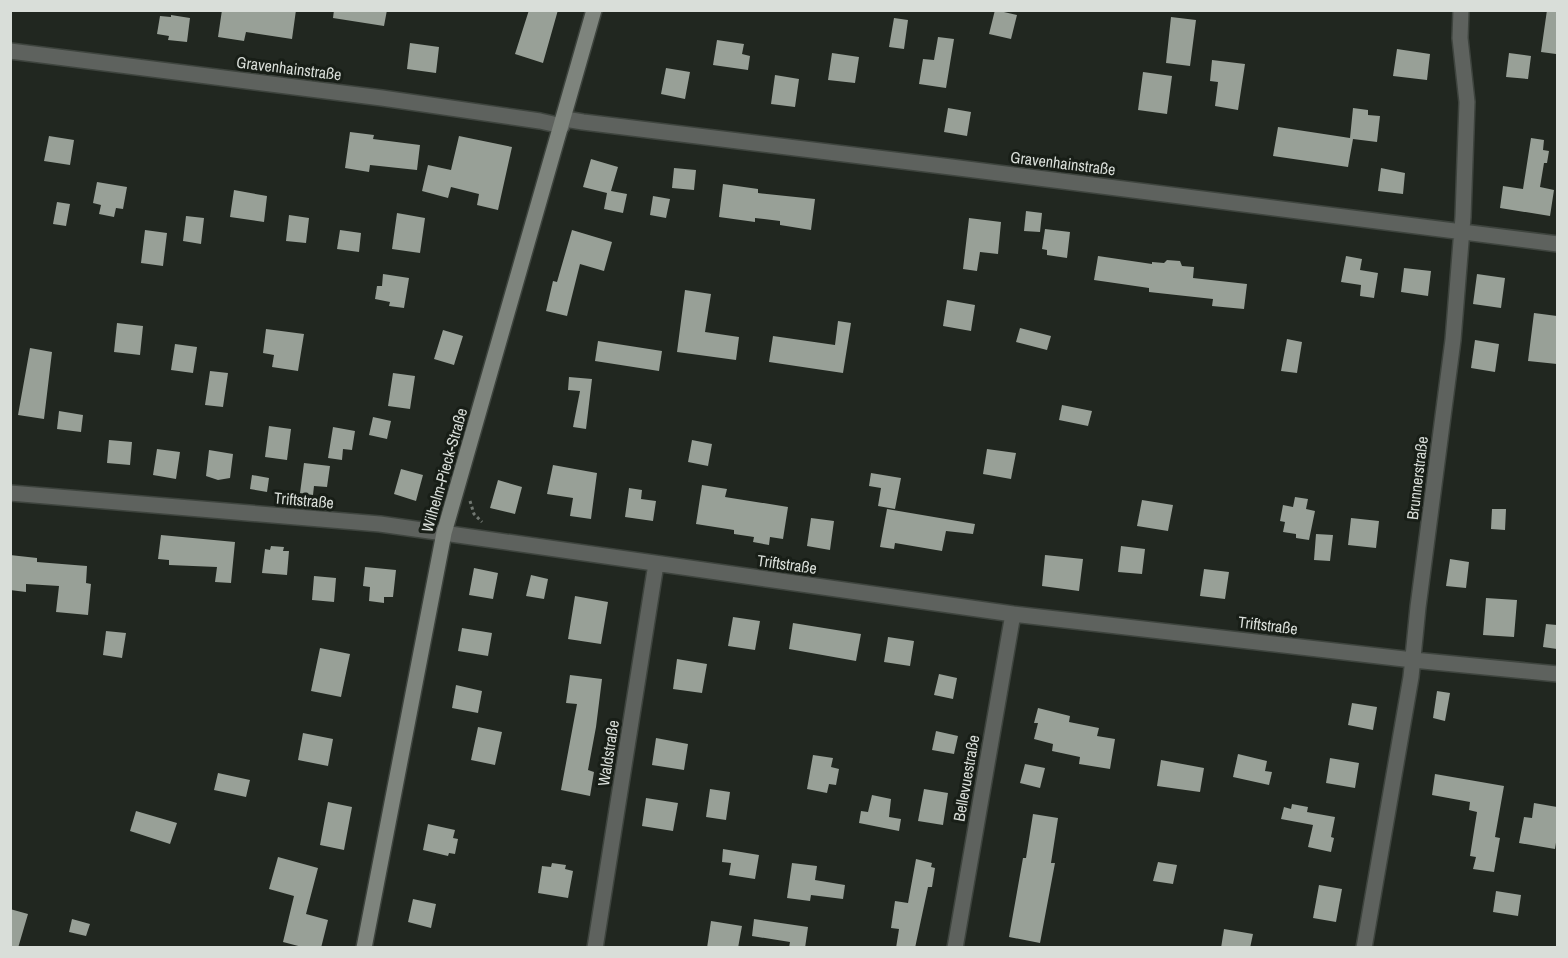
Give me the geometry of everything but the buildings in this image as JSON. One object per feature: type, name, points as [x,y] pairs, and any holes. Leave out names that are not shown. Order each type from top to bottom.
[{"type":"street","name":"Wilhelm-Pieck-Straße","points":[[364,948],[444,533],[594,10]]},
{"type":"street","name":"Brunnerstraße","points":[[1364,948],[1413,660],[1453,340],[1462,232],[1467,102],[1460,38],[1461,10]]},
{"type":"street","name":"Gravenhainstraße","points":[[10,51],[382,98],[540,121],[590,123],[1557,244]]},
{"type":"street","name":"Triftstraße","points":[[10,493],[380,524],[1013,614],[1413,660],[1557,674]]},
{"type":"street","name":"Waldstraße","points":[[595,948],[656,564]]},
{"type":"street","name":"Bellevuestraße","points":[[955,948],[1013,614]]},
{"type":"path","points":[[470,501],[474,514],[486,525]]}]
